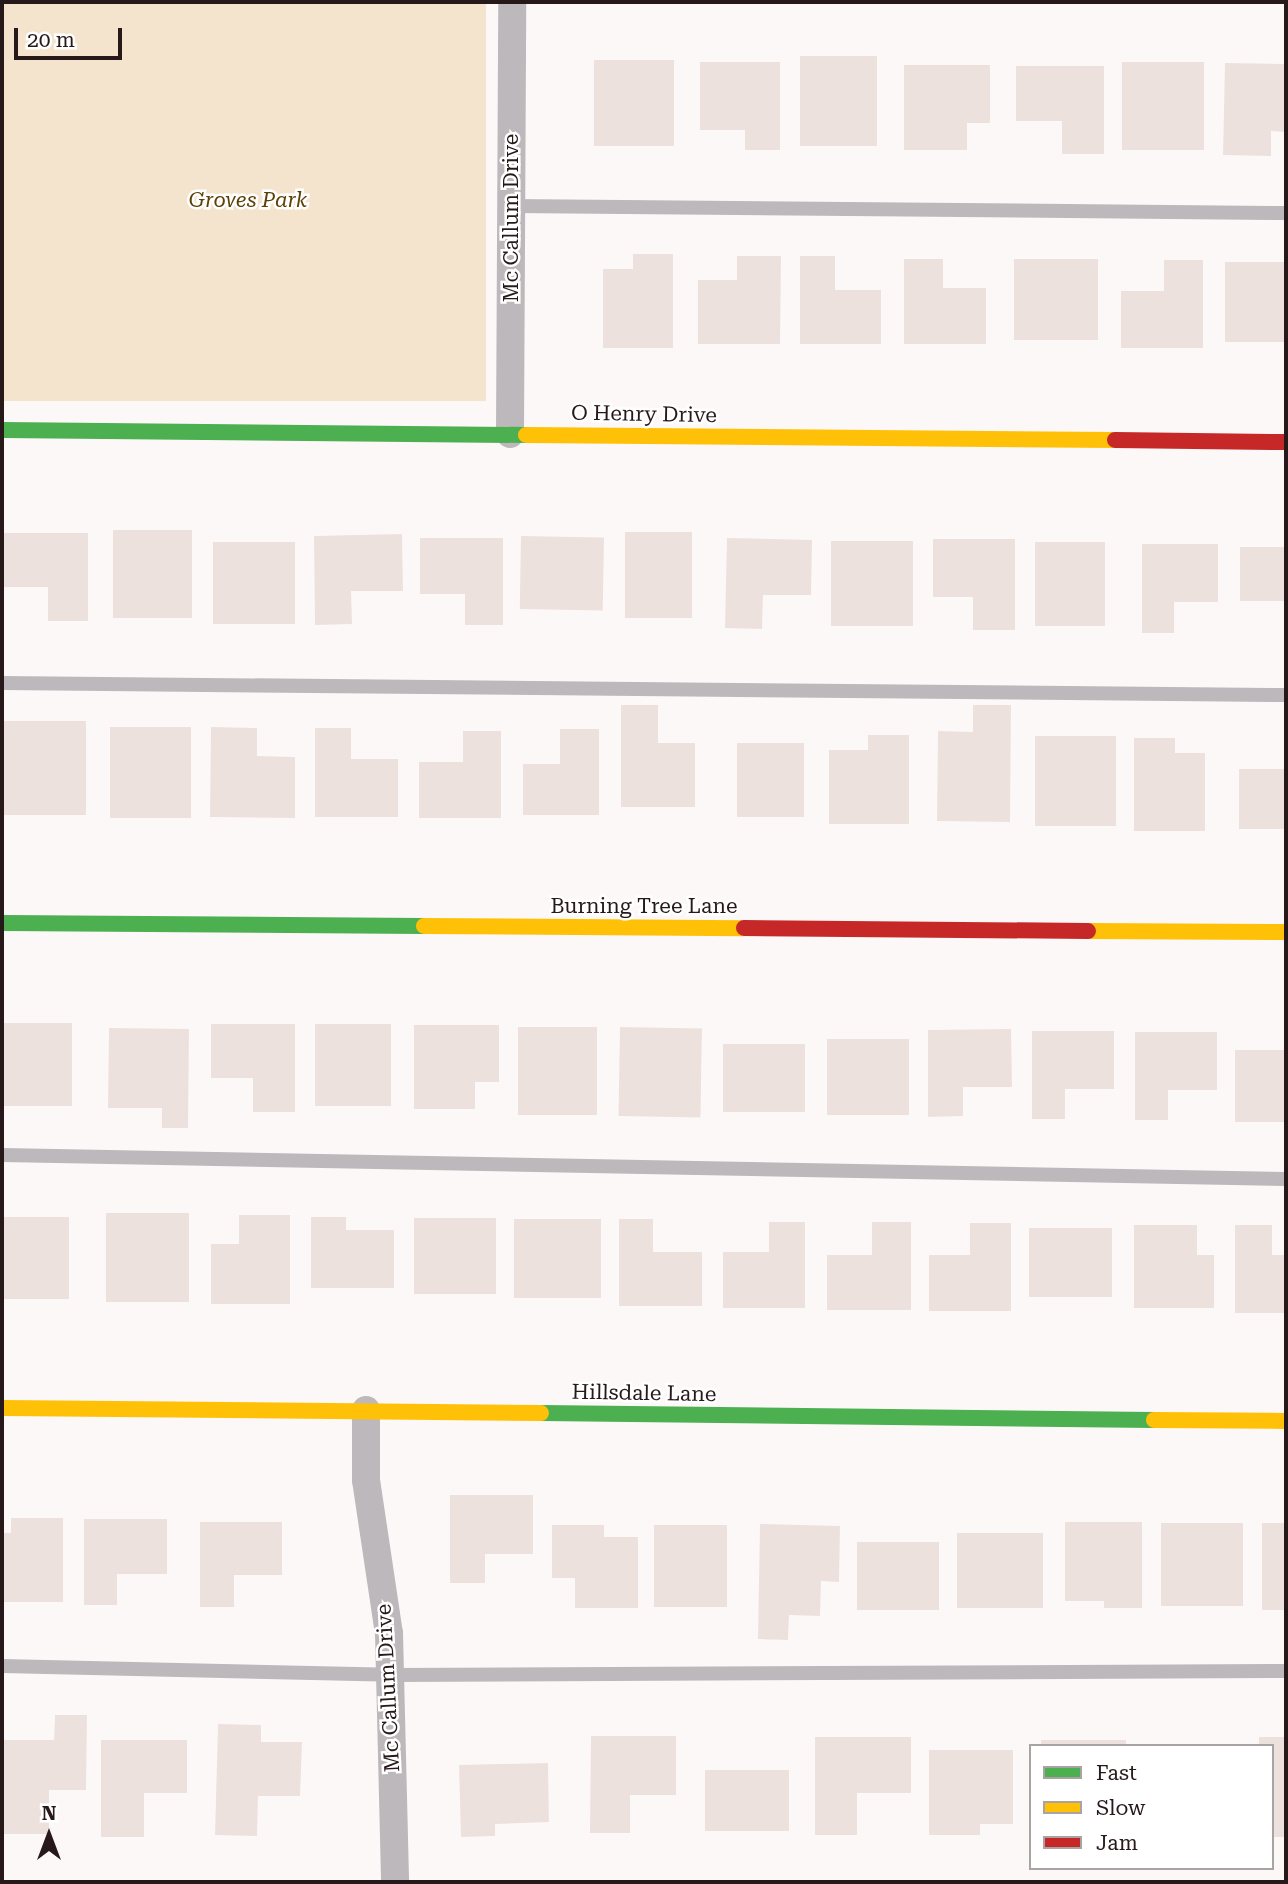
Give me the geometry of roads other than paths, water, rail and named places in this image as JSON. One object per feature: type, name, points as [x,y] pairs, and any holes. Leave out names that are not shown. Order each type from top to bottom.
[{"type":"street","name":"Mc Callum Drive","points":[[509,434],[512,2]]},
{"type":"street","name":"O Henry Drive","points":[[2,430],[1286,442]]},
{"type":"street","name":"Burning Tree Lane","points":[[2,923],[1286,932]]},
{"type":"street","name":"Hillsdale Lane","points":[[2,1408],[1286,1421]]},
{"type":"street","name":"Mc Callum Drive","points":[[366,1410],[366,1480],[391,1675],[395,1882]]},
{"type":"lane","points":[[511,206],[1286,213]]},
{"type":"lane","points":[[2,683],[1286,695]]},
{"type":"lane","points":[[2,1155],[1286,1179]]},
{"type":"lane","points":[[2,1666],[391,1675],[1286,1671]]},
{"type":"park label","name":"Groves Park","points":[[248,200]]}]
